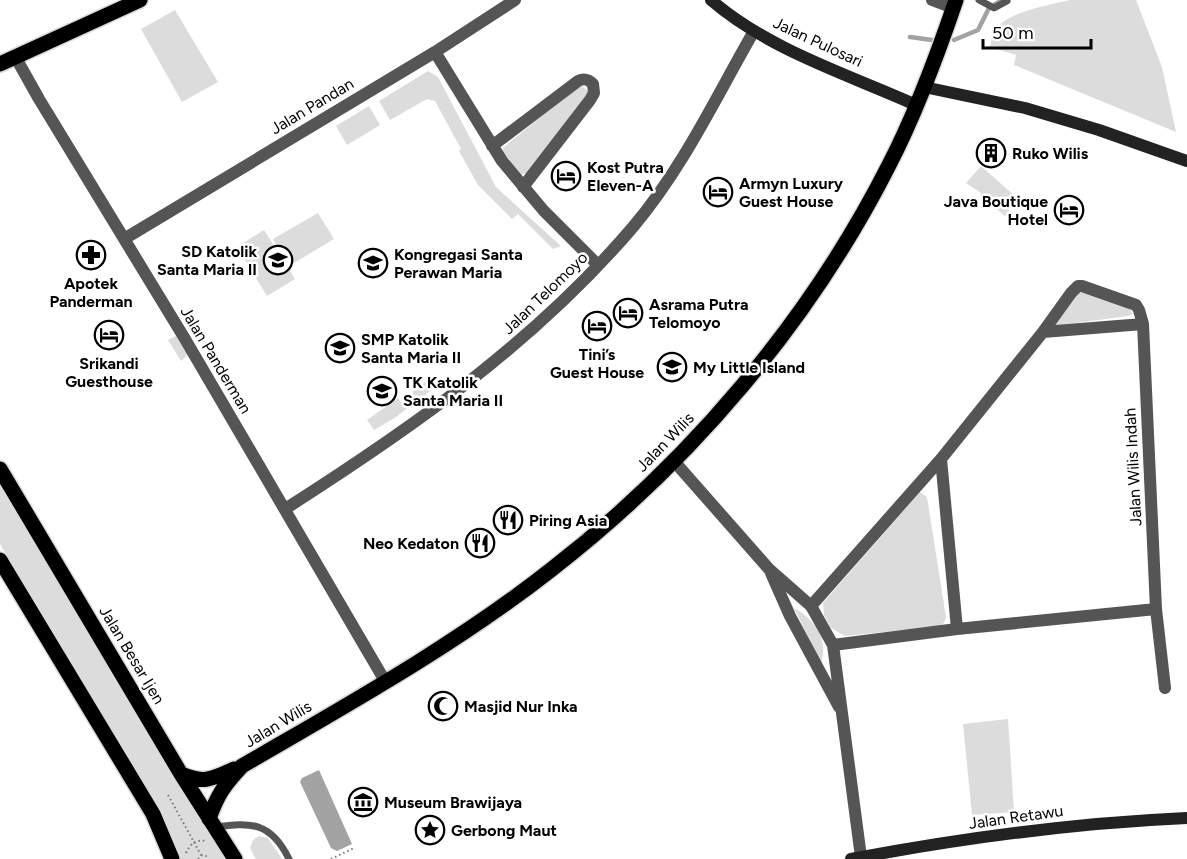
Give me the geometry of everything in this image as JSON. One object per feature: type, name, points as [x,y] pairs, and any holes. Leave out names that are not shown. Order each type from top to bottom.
[{"type":"main road","points":[[0,64],[140,0]]},
{"type":"main road","name":"Jalan Pulosari","points":[[711,0],[754,31],[814,61],[916,105]]},
{"type":"main road","name":"Jalan Wilis","points":[[181,774],[202,781],[213,779],[243,766],[443,647],[554,568],[640,493],[749,376],[789,327],[825,275],[889,165],[924,87],[954,4]]},
{"type":"main road","points":[[924,87],[1042,113],[1187,161]]},
{"type":"main road","name":"Jalan Besar Ijen","points":[[0,468],[181,774],[235,859]]},
{"type":"main road","points":[[0,560],[153,814],[173,855]]},
{"type":"main road","name":"Jalan Wilis","points":[[212,823],[216,799],[227,782],[243,766]]},
{"type":"main road","name":"Jalan Retawu","points":[[856,858],[1057,827],[1187,818]]},
{"type":"street","name":"Jalan Pandan","points":[[124,239],[435,52],[516,0]]},
{"type":"street","points":[[932,0],[954,4]]},
{"type":"street","name":"Jalan Telomoyo","points":[[285,509],[412,426],[488,368],[598,266],[633,227],[684,156],[754,31]]},
{"type":"street","points":[[435,52],[492,146],[523,187],[598,266]]},
{"type":"street","name":"Jalan Panderman","points":[[16,58],[385,681]]},
{"type":"street","points":[[492,146],[578,81],[583,79],[593,84],[594,93],[590,100],[523,187]]},
{"type":"street","points":[[811,606],[942,459],[1078,286],[1136,305],[1143,324],[1043,332]]},
{"type":"street","name":"Jalan Wilis Indah","points":[[1143,324],[1156,609],[1165,688]]},
{"type":"street","points":[[942,459],[957,629]]},
{"type":"street","points":[[673,460],[769,569],[811,606],[833,645],[857,830],[856,858]]},
{"type":"street","points":[[769,569],[787,610],[842,713]]},
{"type":"street","points":[[833,645],[957,629],[1156,609]]},
{"type":"lane","points":[[979,0],[990,6],[1007,1]]},
{"type":"lane","points":[[212,823],[254,825],[267,830],[278,841],[289,859]]},
{"type":"path","points":[[168,795],[201,855],[208,859]]},
{"type":"path","points":[[173,855],[201,840],[212,844]]},
{"type":"path","points":[[331,859],[354,848]]},
{"type":"path","points":[[198,859],[201,855]]},
{"type":"shaded area","points":[[1070,0],[1136,0],[1162,67],[1176,132],[1014,65],[1016,55],[990,47],[993,33],[1006,20],[1028,10]]},
{"type":"shaded area","points":[[175,10],[218,82],[182,102],[141,29]]},
{"type":"shaded area","points":[[428,71],[438,77],[496,187],[561,246],[553,249],[518,214],[512,219],[478,185],[435,101],[427,99],[390,120],[379,101]]},
{"type":"shaded area","points":[[578,86],[588,91],[588,95],[529,172],[521,175],[503,154],[503,148]]},
{"type":"shaded area","points":[[369,106],[380,125],[347,145],[336,126]]},
{"type":"shaded area","points":[[981,166],[1017,198],[1005,216],[980,195],[981,193],[966,183]]},
{"type":"shaded area","points":[[318,213],[334,239],[289,266],[273,239]]},
{"type":"shaded area","points":[[264,230],[295,279],[267,296],[237,247]]},
{"type":"shaded area","points":[[1083,291],[1129,308],[1133,314],[1053,326],[1075,295]]},
{"type":"shaded area","points":[[176,336],[188,355],[181,361],[168,340]]},
{"type":"shaded area","points":[[435,374],[442,382],[396,417],[374,430],[367,420],[398,398],[404,406],[416,398],[412,392]]},
{"type":"shaded area","points":[[0,483],[228,859],[181,859],[165,823],[0,544]]},
{"type":"shaded area","points":[[920,492],[927,497],[946,617],[944,623],[939,626],[845,636],[831,628],[824,615],[823,603]]},
{"type":"shaded area","points":[[794,608],[808,618],[818,631],[823,646],[821,663]]},
{"type":"shaded area","points":[[1008,719],[1014,812],[972,815],[963,724]]},
{"type":"shaded area","points":[[319,770],[352,844],[337,851],[331,848],[300,782],[302,778]]},
{"type":"shaded area","points":[[259,836],[268,838],[282,859],[256,859],[250,848],[253,840]]},
{"type":"waterway","points":[[954,40],[978,30],[989,8],[1002,0]]},
{"type":"waterway","points":[[910,37],[932,40]]},
{"type":"place","name":"Ruko Wilis","points":[[991,153]]},
{"type":"place","name":"Kost Putra Eleven-A","points":[[566,176]]},
{"type":"place","name":"Armyn Luxury Guest House","points":[[718,192]]},
{"type":"place","name":"Java Boutique Hotel","points":[[1069,210]]},
{"type":"place","name":"Apotek Panderman","points":[[91,255]]},
{"type":"place","name":"SD Katolik Santa Maria II","points":[[278,260]]},
{"type":"place","name":"Kongregasi Santa Perawan Maria","points":[[373,263]]},
{"type":"place","name":"Asrama Putra Telomoyo","points":[[628,313]]},
{"type":"place","name":"Tini’s Guest House","points":[[597,326]]},
{"type":"place","name":"Srikandi Guesthouse","points":[[109,335]]},
{"type":"place","name":"SMP Katolik Santa Maria II","points":[[340,348]]},
{"type":"place","name":"My Little Island","points":[[672,367]]},
{"type":"place","name":"TK Katolik Santa Maria II","points":[[382,391]]},
{"type":"place","name":"Piring Asia","points":[[508,520]]},
{"type":"place","name":"Neo Kedaton","points":[[480,543]]},
{"type":"place","name":"Masjid Nur Inka","points":[[443,706]]},
{"type":"place","name":"Museum Brawijaya","points":[[363,802]]},
{"type":"place","name":"Gerbong Maut","points":[[430,830]]}]
